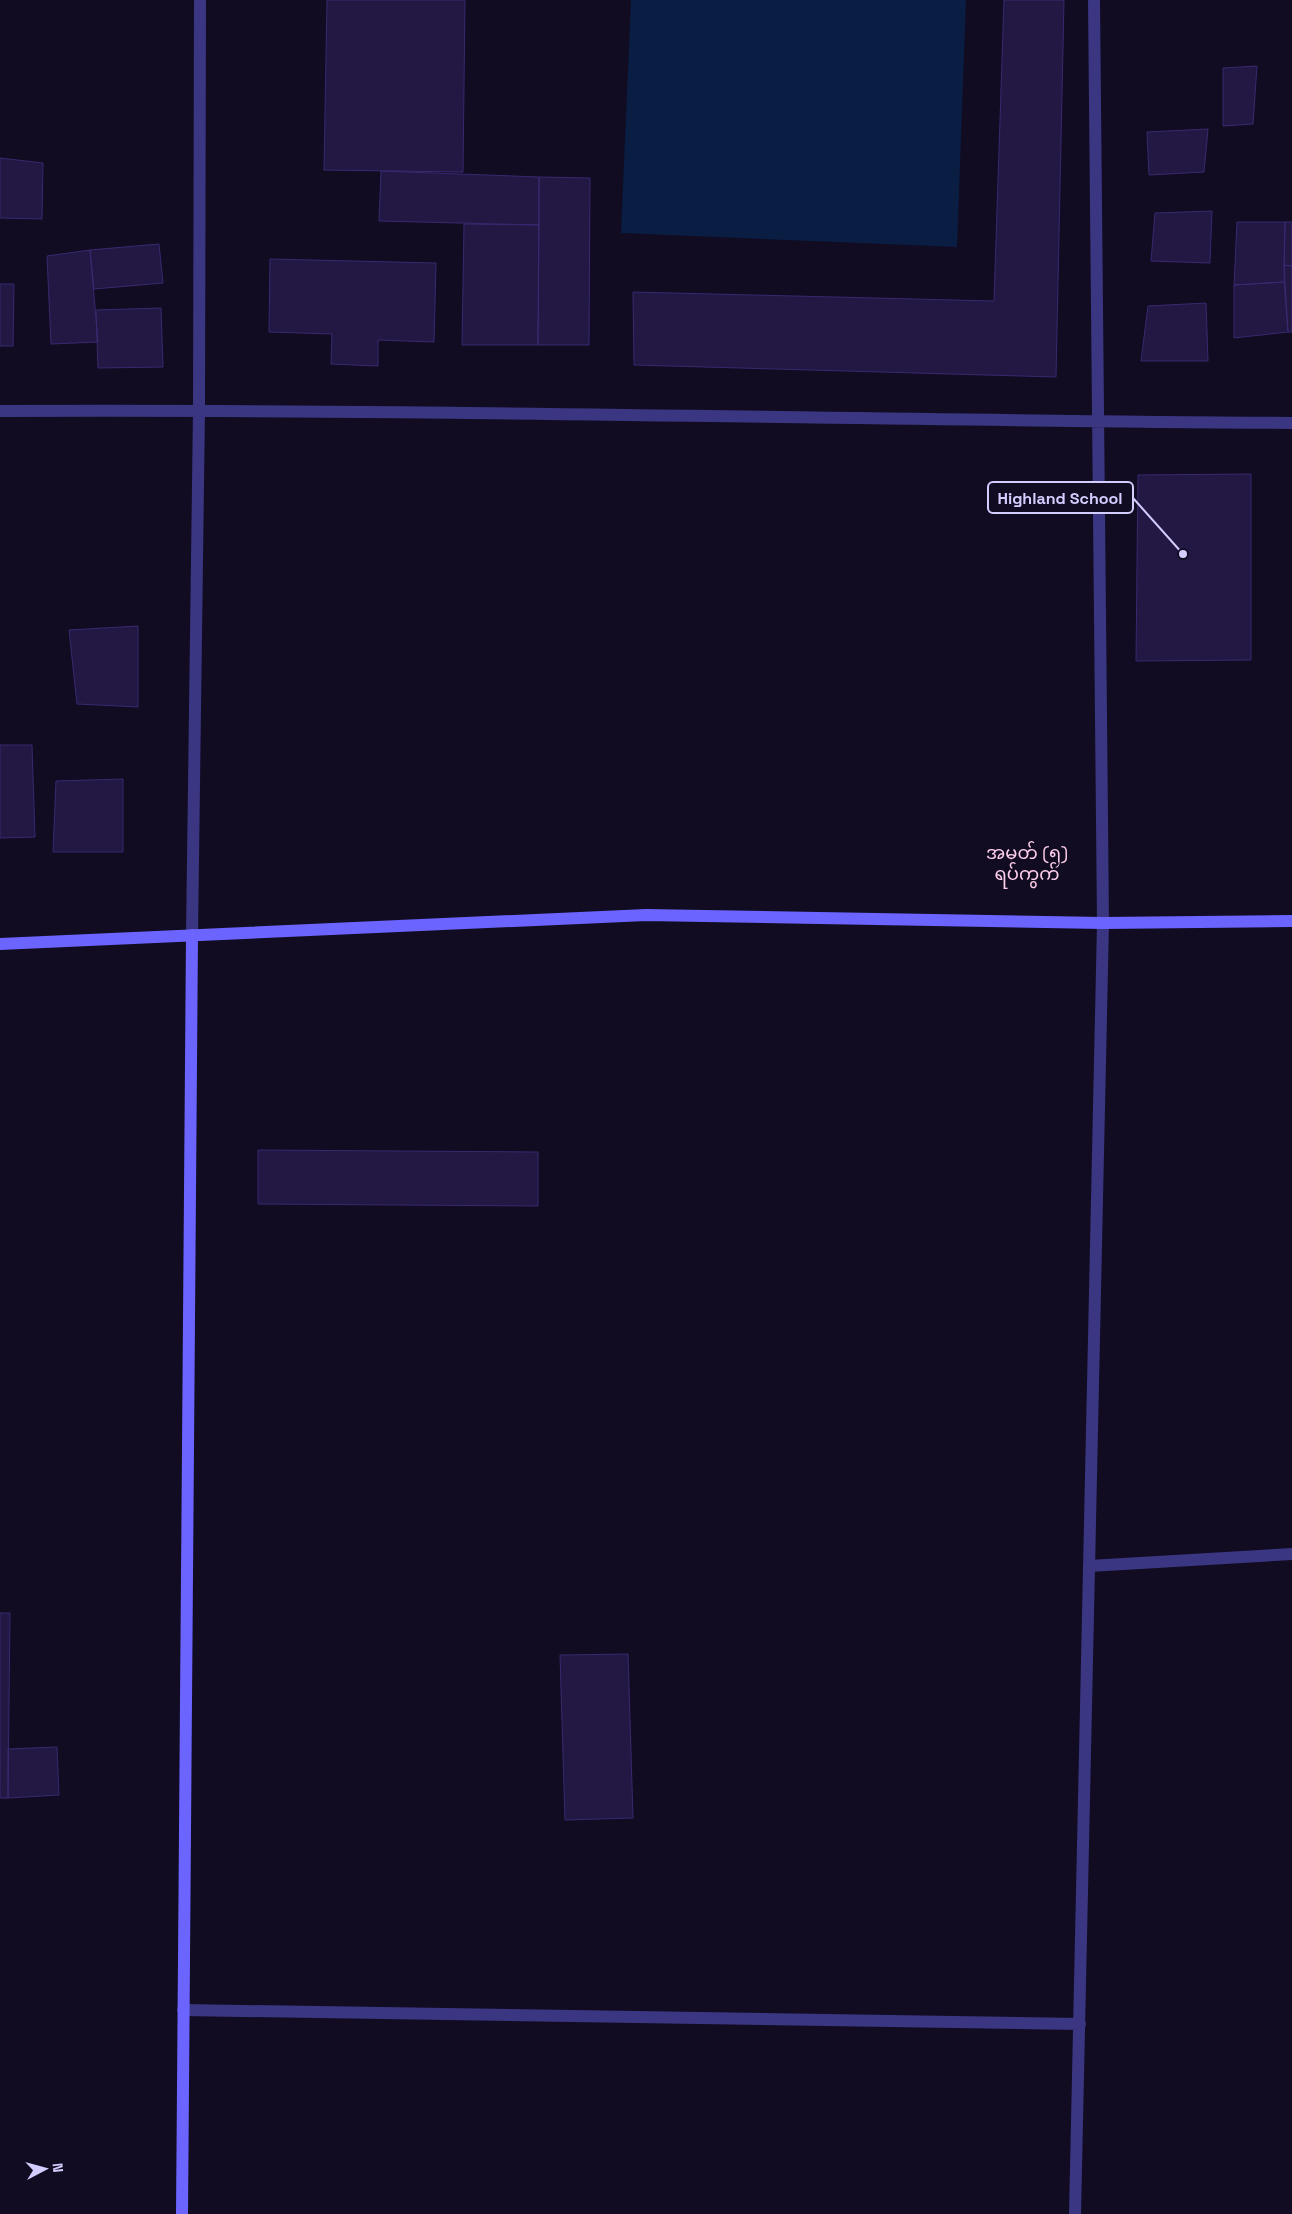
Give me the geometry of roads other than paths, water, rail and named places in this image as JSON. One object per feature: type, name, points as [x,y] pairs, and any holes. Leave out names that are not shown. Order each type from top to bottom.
[{"type":"street","points":[[182,2214],[192,935],[199,410],[200,0]]},
{"type":"street","points":[[1075,2214],[1103,923],[1094,0]]},
{"type":"street","points":[[0,411],[199,410],[1292,423]]},
{"type":"street","points":[[0,944],[646,915],[1103,923],[1292,921]]},
{"type":"street","points":[[1089,1566],[1292,1554]]},
{"type":"street","points":[[183,2010],[1080,2024]]},
{"type":"water","points":[[631,0],[966,0],[957,247],[621,233]]},
{"type":"place","name":"Highland School","points":[[1183,554]]},
{"type":"district","name":"အမှတ် (၅) ရပ်ကွက်","points":[[1027,862]]}]
